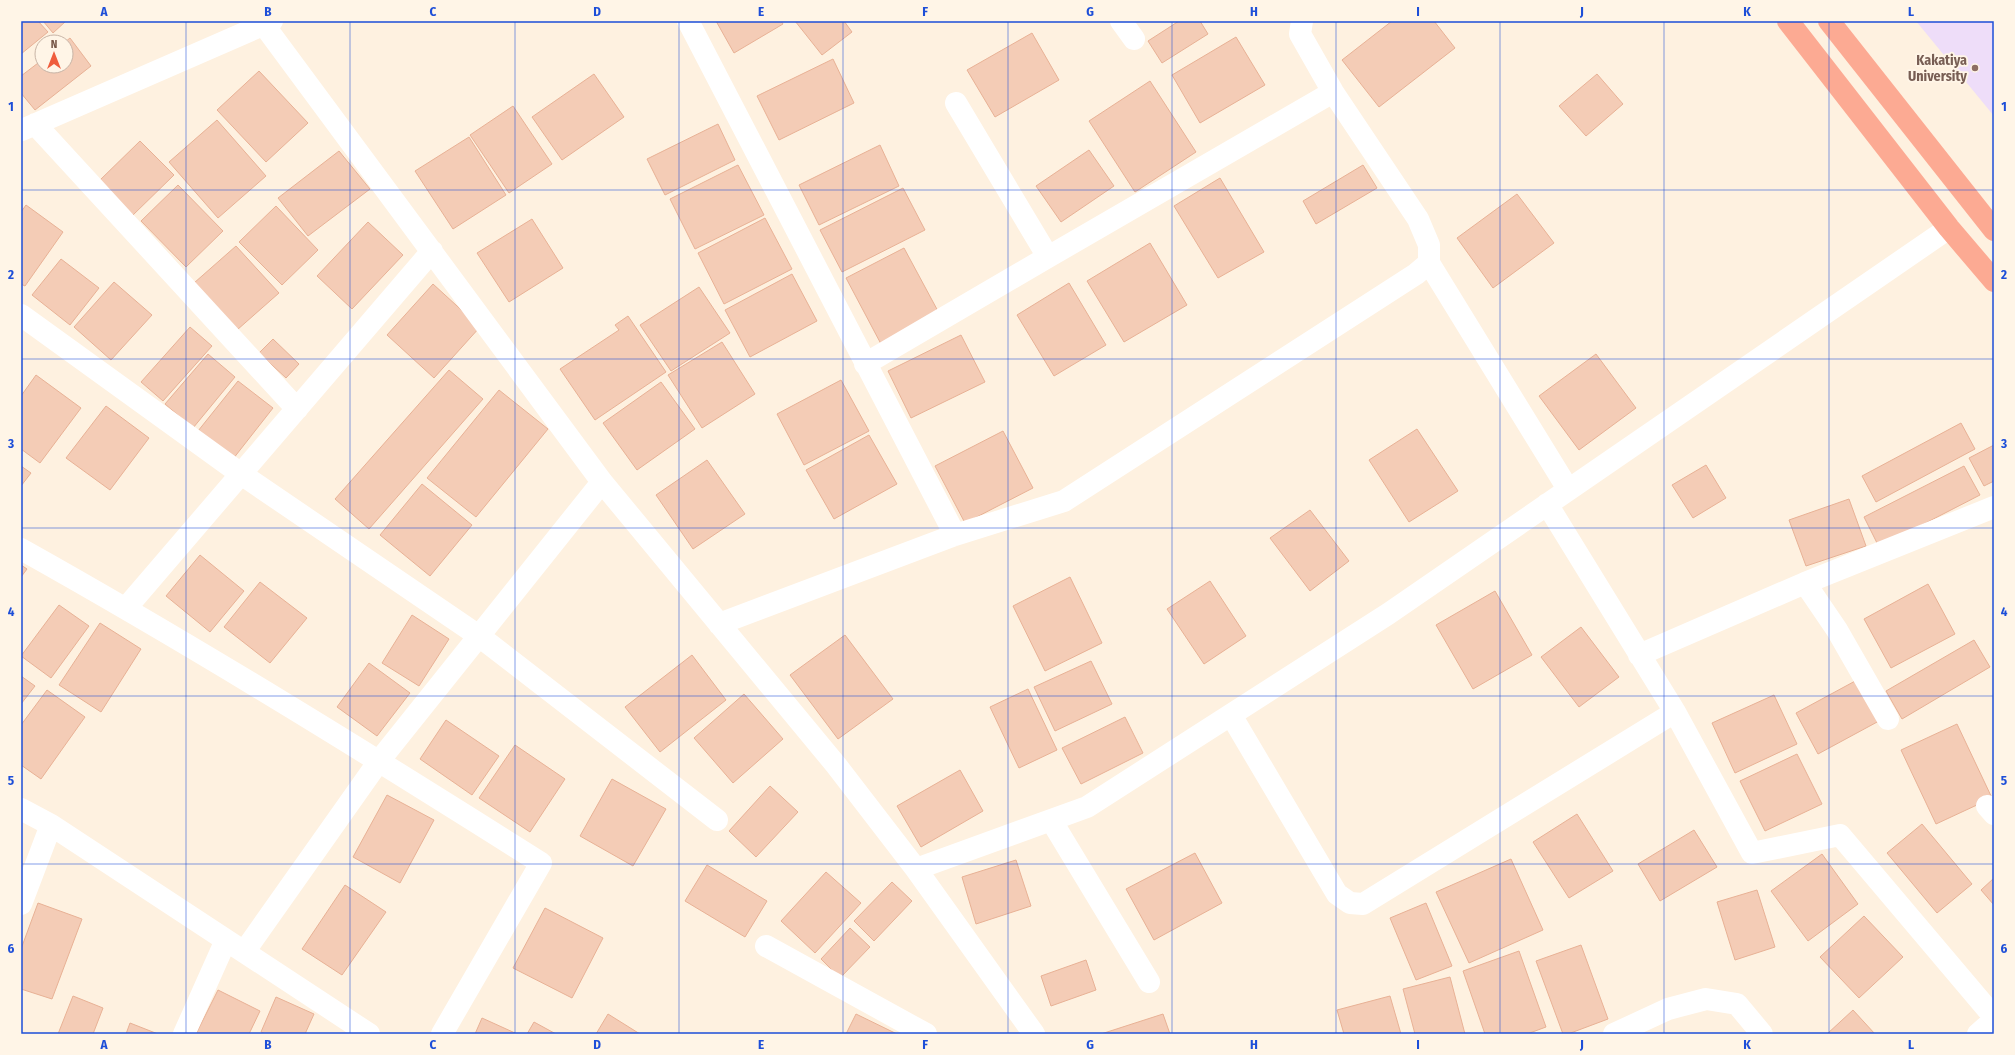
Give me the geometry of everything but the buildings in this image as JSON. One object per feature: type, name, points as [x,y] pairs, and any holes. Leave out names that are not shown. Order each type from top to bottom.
[{"type":"highway","points":[[1788,21],[1949,228],[1994,281]]},
{"type":"highway","points":[[1829,21],[1994,230]]},
{"type":"street","points":[[688,21],[955,535]]},
{"type":"street","points":[[1121,21],[1134,39]]},
{"type":"street","points":[[1302,21],[1300,34],[1333,92],[1418,220],[1429,245],[1429,263],[1568,489]]},
{"type":"street","points":[[297,409],[26,126],[266,22],[602,482],[836,765],[916,870],[1034,1034]]},
{"type":"street","points":[[866,364],[1333,92]]},
{"type":"street","points":[[956,103],[1048,257]]},
{"type":"street","points":[[916,870],[1087,807],[1388,614],[1949,228]]},
{"type":"street","points":[[126,608],[432,251]]},
{"type":"street","points":[[719,624],[955,535],[1064,501],[1416,274],[1429,263]]},
{"type":"street","points":[[21,315],[241,474],[479,636],[716,820]]},
{"type":"street","points":[[244,952],[379,761],[602,482]]},
{"type":"street","points":[[1547,504],[1675,712],[1752,853],[1840,835],[1994,1018],[1978,1034]]},
{"type":"street","points":[[1639,655],[1804,583],[1994,507]]},
{"type":"street","points":[[21,549],[126,608],[379,761],[541,863],[442,1034]]},
{"type":"street","points":[[1804,583],[1837,630],[1888,719]]},
{"type":"street","points":[[1231,715],[1337,894],[1350,903],[1363,904],[1675,712]]},
{"type":"street","points":[[21,809],[51,825],[369,1034]]},
{"type":"street","points":[[1052,820],[1149,982]]},
{"type":"street","points":[[21,904],[51,825]]},
{"type":"street","points":[[184,1034],[226,940]]},
{"type":"street","points":[[766,946],[926,1034]]},
{"type":"street","points":[[1614,1034],[1668,1009],[1706,1000],[1737,1004],[1762,1034]]},
{"type":"shaded area","name":"Kakatiya University","points":[[1916,21],[1994,21],[1994,116]]},
{"type":"place","name":"Kakatiya University","points":[[1975,68]]}]
